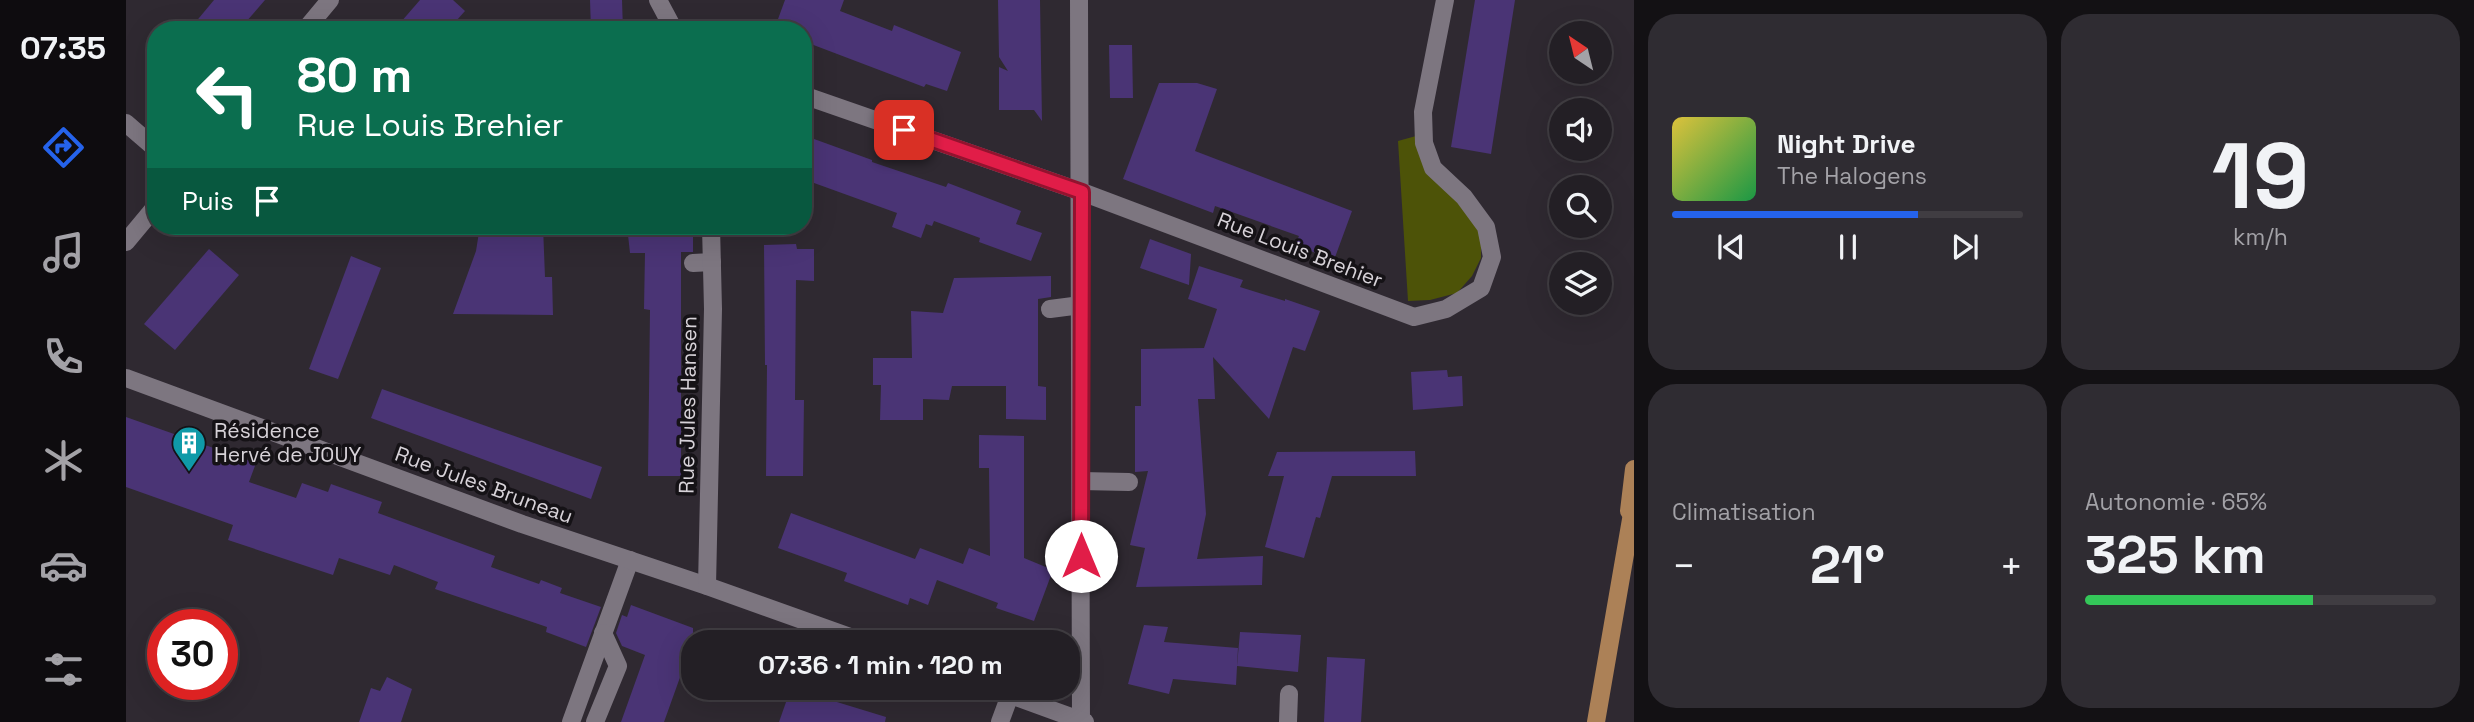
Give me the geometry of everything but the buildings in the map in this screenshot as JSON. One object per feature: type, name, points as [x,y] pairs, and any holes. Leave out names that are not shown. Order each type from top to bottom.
[{"type":"main road","points":[[1617,600],[1634,470]]},
{"type":"main road","points":[[1596,722],[1634,502]]},
{"type":"street","points":[[312,21],[330,0]]},
{"type":"street","points":[[659,0],[670,21]]},
{"type":"street","points":[[1024,700],[1083,721],[1079,0]]},
{"type":"street","name":"Rue Louis Brehier","points":[[812,98],[1082,192],[1414,317],[1446,309],[1481,288],[1492,257],[1486,227],[1464,197],[1433,168],[1423,143],[1423,112],[1445,0]]},
{"type":"street","points":[[126,123],[147,141]]},
{"type":"street","points":[[126,242],[147,217]]},
{"type":"street","name":"Rue Jules Hansen","points":[[707,586],[713,309],[711,235]]},
{"type":"street","points":[[693,263],[712,261]]},
{"type":"street","points":[[1049,309],[1082,305]]},
{"type":"street","name":"Rue Jules Bruneau","points":[[126,378],[522,524],[830,630]]},
{"type":"street","points":[[1081,481],[1129,482]]},
{"type":"street","points":[[571,722],[630,560]]},
{"type":"street","points":[[595,722],[618,666],[603,633]]},
{"type":"street","points":[[1288,722],[1289,694]]},
{"type":"street","points":[[1000,722],[1008,700]]},
{"type":"green space","points":[[1416,136],[1481,229],[1481,258],[1472,276],[1457,293],[1430,300],[1408,301],[1398,141]]},
{"type":"place","name":"Résidence Hervé de JOUY","points":[[189,473]]},
{"type":"route","points":[[904,130],[1082,192],[1081,556]]}]
